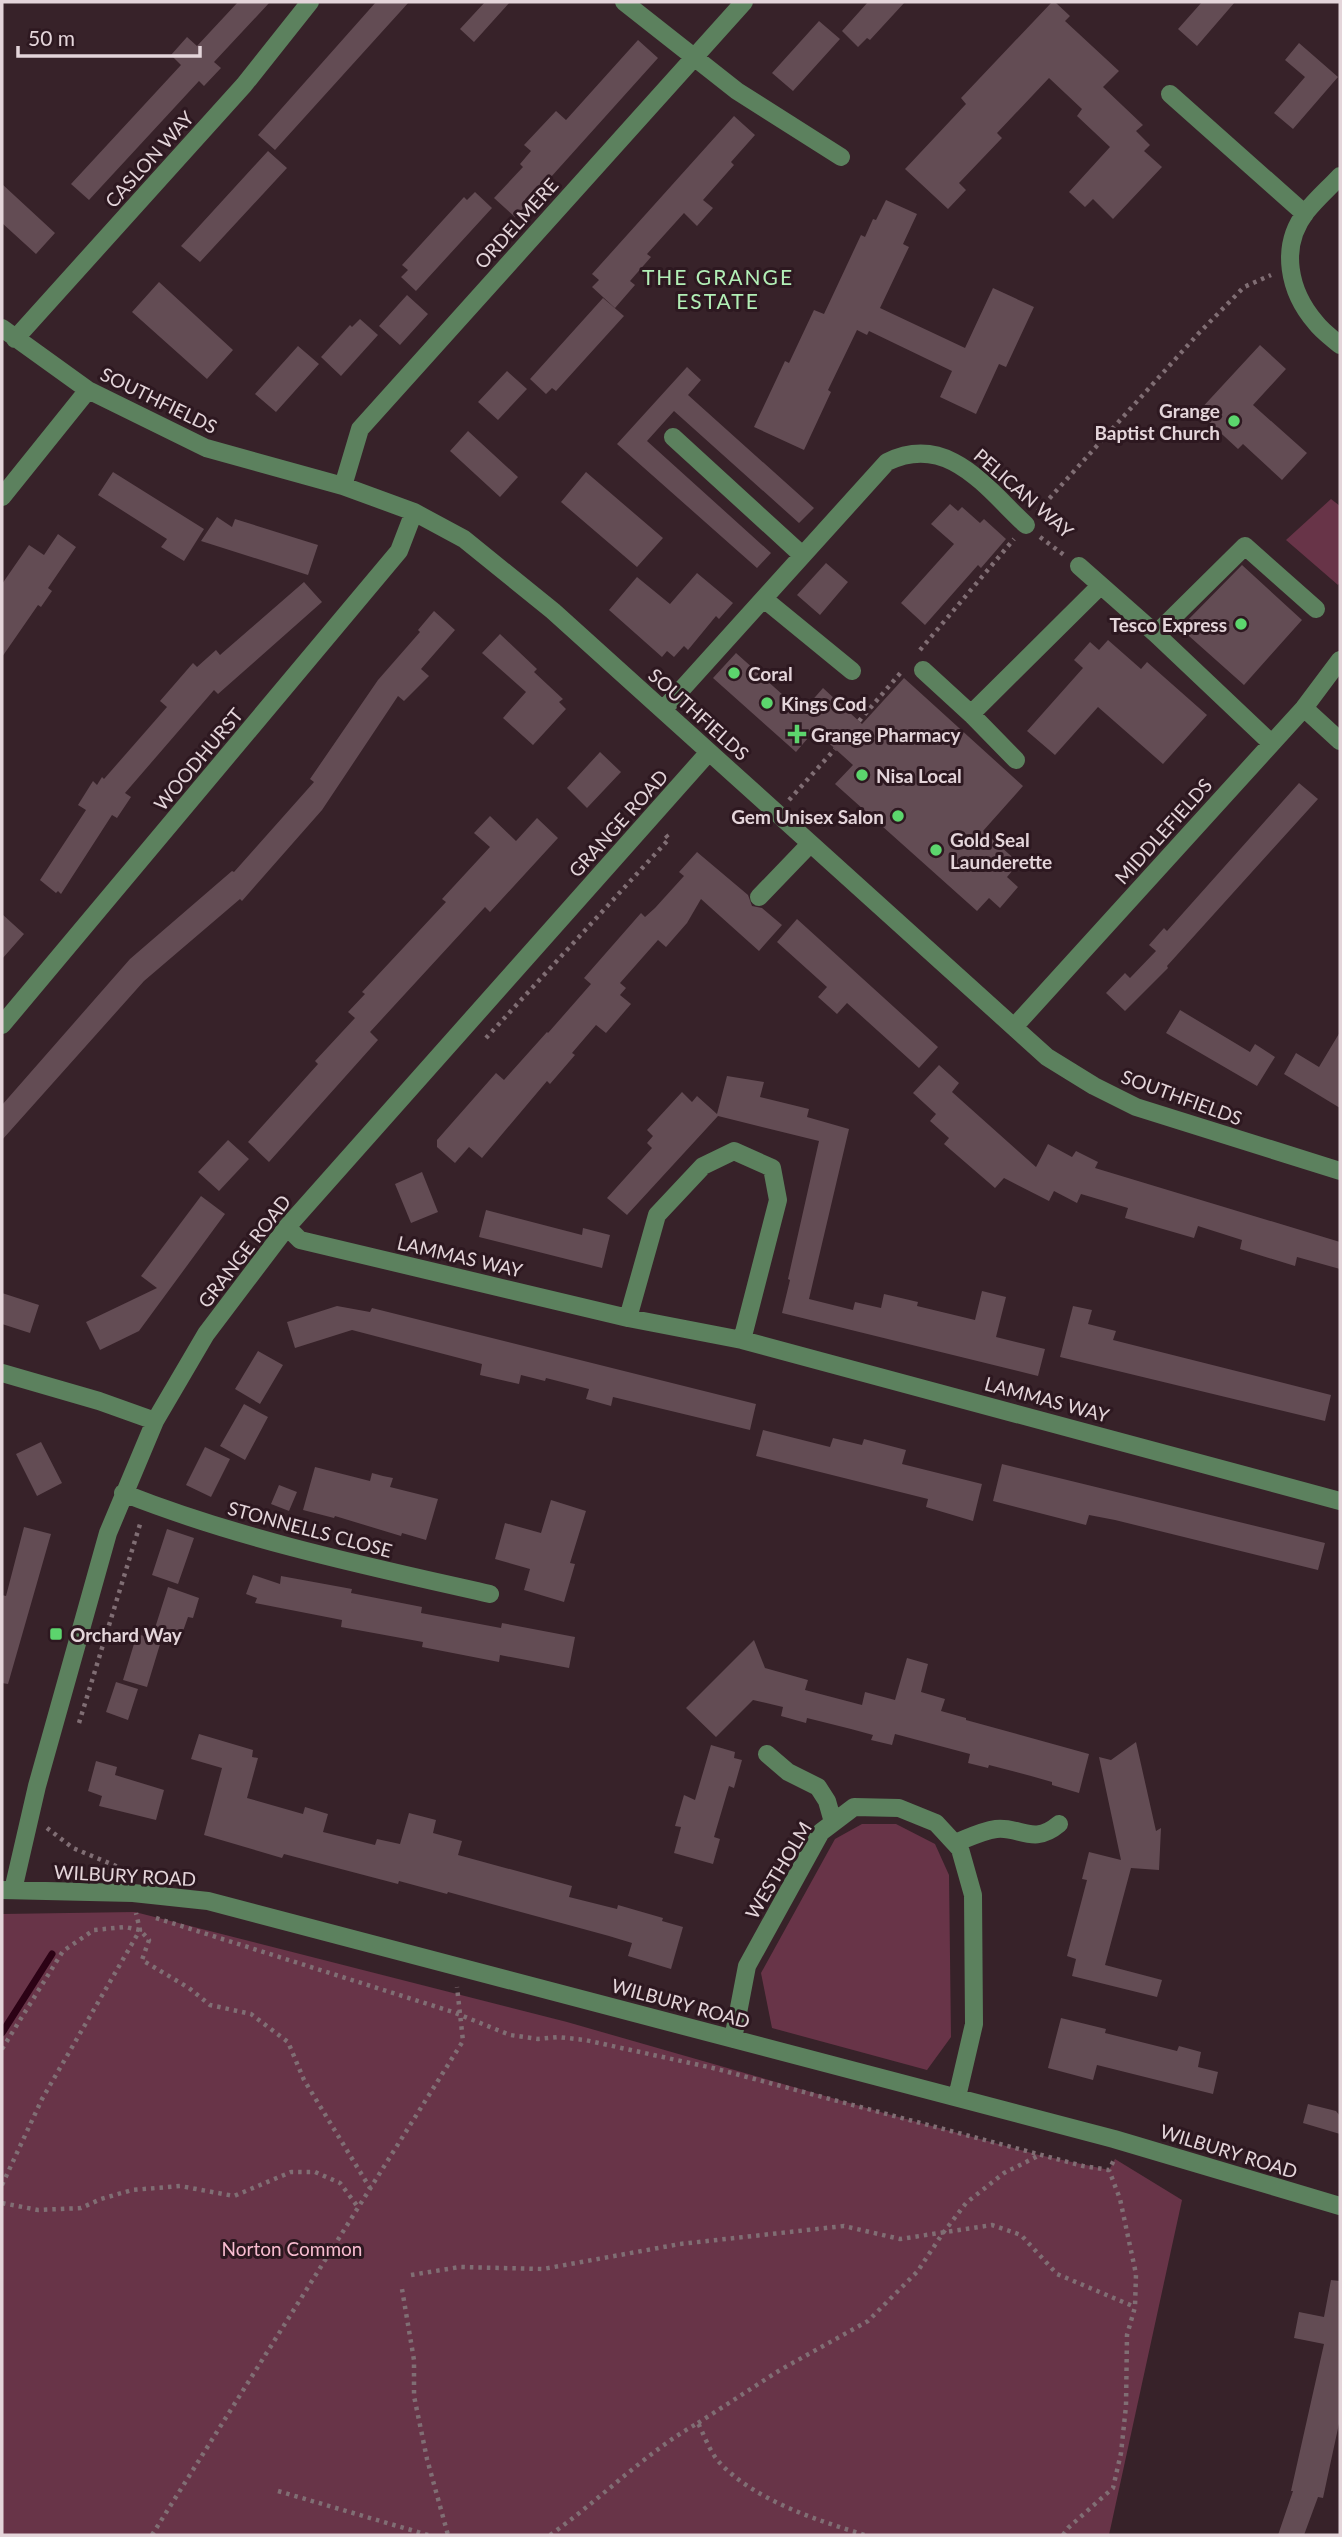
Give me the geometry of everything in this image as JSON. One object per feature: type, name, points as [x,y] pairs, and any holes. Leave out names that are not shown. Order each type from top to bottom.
[{"type":"street","name":"CASLON WAY","points":[[8,333],[244,85],[310,2]]},
{"type":"street","points":[[624,2],[737,91],[841,157]]},
{"type":"street","name":"ORDELMERE","points":[[343,486],[360,429],[744,2]]},
{"type":"street","points":[[1170,94],[1305,214]]},
{"type":"street","points":[[1340,176],[1305,214],[1292,240],[1289,272],[1299,298],[1316,324],[1340,345]]},
{"type":"street","name":"SOUTHFIELDS","points":[[8,333],[88,390],[206,448],[343,486],[414,512],[464,539],[553,611],[1047,1056],[1094,1086],[1136,1107],[1340,1171]]},
{"type":"street","points":[[2,497],[88,390]]},
{"type":"street","points":[[673,437],[803,555]]},
{"type":"street","name":"PELICAN WAY","points":[[663,710],[887,462],[911,453],[937,454],[964,467],[1026,525]]},
{"type":"street","name":"WOODHURST","points":[[2,1025],[399,551],[414,512]]},
{"type":"street","points":[[1156,634],[1245,546],[1316,609]]},
{"type":"street","name":"PELICAN WAY","points":[[1079,566],[1156,634],[1271,743]]},
{"type":"street","points":[[971,713],[1100,586]]},
{"type":"street","points":[[764,599],[852,671]]},
{"type":"street","name":"MIDDLEFIELDS","points":[[1014,1027],[1304,708],[1340,660]]},
{"type":"street","points":[[917,665],[971,713],[1016,760]]},
{"type":"street","points":[[1304,708],[1340,741]]},
{"type":"street","name":"GRANGE ROAD","points":[[8,1890],[108,1533],[155,1421],[206,1334],[286,1227],[709,752]]},
{"type":"street","points":[[759,897],[810,844]]},
{"type":"street","points":[[628,1318],[657,1215],[703,1166],[734,1151],[772,1168],[778,1200],[742,1340]]},
{"type":"street","name":"LAMMAS WAY","points":[[286,1227],[300,1240],[628,1318],[742,1340],[1340,1501]]},
{"type":"street","points":[[2,1373],[155,1421]]},
{"type":"street","name":"STONNELLS CLOSE","points":[[123,1493],[304,1552],[490,1594]]},
{"type":"street","points":[[767,1754],[788,1772],[818,1787],[827,1801],[834,1822]]},
{"type":"street","name":"WESTHOLM","points":[[733,2039],[747,1966],[821,1832],[854,1807],[899,1808],[936,1823],[955,1843],[960,1849],[973,1895],[974,2024],[957,2097]]},
{"type":"street","points":[[955,1843],[1000,1828],[1028,1835],[1041,1834],[1059,1824]]},
{"type":"street","name":"WILBURY ROAD","points":[[8,1890],[133,1894],[208,1901],[957,2097],[1189,2160],[1340,2206]]},
{"type":"path","points":[[917,665],[1026,525],[1198,334],[1244,287],[1270,275],[1289,272]]},
{"type":"path","name":"PELICAN WAY","points":[[1026,525],[1079,566]]},
{"type":"path","points":[[859,721],[903,670]]},
{"type":"path","points":[[776,814],[835,748]]},
{"type":"path","points":[[480,1045],[670,839]]},
{"type":"path","points":[[79,1724],[147,1503]]},
{"type":"path","points":[[46,1828],[73,1849],[130,1872]]},
{"type":"path","points":[[370,2188],[304,2080],[288,2042],[251,2014],[211,2005],[190,1988],[142,1961],[149,1940],[140,1930],[135,1912],[453,2012],[510,2035],[538,2039],[558,2037],[585,2040],[713,2068],[1039,2155],[1109,2170]]},
{"type":"path","points":[[2,2049],[64,1951],[94,1930],[125,1927],[140,1930]]},
{"type":"path","points":[[2,2185],[42,2099],[140,1930]]},
{"type":"path","points":[[152,2535],[463,2041],[456,1976]]},
{"type":"path","points":[[550,2535],[582,2513],[674,2436],[780,2370],[867,2321],[918,2272],[966,2203],[1004,2173],[1039,2155]]},
{"type":"path","points":[[1063,2535],[1112,2488],[1122,2441],[1127,2335],[1135,2307],[1136,2274],[1120,2199],[1109,2170],[1115,2159]]},
{"type":"path","points":[[2,2203],[38,2210],[80,2208],[132,2190],[180,2186],[234,2196],[291,2172],[315,2172],[340,2183],[358,2208]]},
{"type":"path","points":[[411,2275],[460,2267],[542,2269],[680,2244],[845,2226],[900,2239],[992,2225],[1021,2235],[1057,2274],[1135,2307]]},
{"type":"path","points":[[402,2289],[410,2330],[414,2396],[427,2459],[449,2535]]},
{"type":"path","points":[[698,2423],[718,2461],[754,2490],[814,2520],[865,2535]]},
{"type":"path","points":[[278,2491],[428,2535]]},
{"type":"green space","points":[[1331,499],[1340,506],[1338,585],[1286,540]]},
{"type":"green space","points":[[862,1824],[896,1824],[935,1844],[949,1875],[951,2037],[927,2070],[772,2028],[761,1973],[835,1839]]},
{"type":"green space","name":"Norton Common","points":[[135,1912],[567,2022],[1039,2155],[1109,2170],[1115,2159],[1182,2200],[1109,2535],[2,2535],[2,1914]]},
{"type":"building","points":[[238,2],[270,2],[214,62],[221,68],[204,86],[199,81],[89,200],[71,184],[181,65],[171,55],[187,37],[197,46]]},
{"type":"building","points":[[376,2],[409,2],[275,150],[258,135]]},
{"type":"building","points":[[485,2],[510,2],[474,42],[460,29]]},
{"type":"building","points":[[868,2],[905,2],[870,40],[867,38],[858,47],[842,31]]},
{"type":"building","points":[[1052,2],[1070,16],[1065,21],[1119,71],[1103,87],[1143,125],[1136,131],[1150,145],[1144,151],[1162,167],[1113,219],[1093,199],[1085,207],[1069,192],[1110,147],[1077,116],[1082,109],[1049,78],[997,133],[1002,138],[959,183],[966,190],[948,209],[905,169],[966,104],[961,98]]},
{"type":"building","points":[[1202,2],[1235,2],[1197,46],[1178,29]]},
{"type":"building","points":[[819,21],[840,39],[793,91],[772,73]]},
{"type":"building","points":[[638,40],[658,58],[515,217],[494,198],[523,167],[520,164],[531,151],[524,145],[556,111],[566,120]]},
{"type":"building","points":[[1299,43],[1338,77],[1293,129],[1274,113],[1305,77],[1285,60]]},
{"type":"building","points":[[734,116],[755,135],[731,162],[734,165],[703,200],[713,208],[697,226],[684,213],[647,254],[651,257],[630,281],[635,285],[615,308],[592,287],[599,280],[592,274]]},
{"type":"building","points":[[268,151],[287,168],[200,262],[181,246]]},
{"type":"building","points":[[2,184],[55,233],[36,254],[2,223]]},
{"type":"building","points":[[475,192],[492,208],[416,291],[401,277],[408,270],[402,265],[464,197],[467,200]]},
{"type":"building","points":[[886,200],[917,214],[903,244],[909,247],[880,308],[965,348],[993,288],[1034,307],[1006,367],[999,364],[976,414],[940,397],[952,371],[869,331],[867,335],[857,330],[828,390],[831,392],[804,450],[754,427],[785,361],[789,363],[814,310],[824,314],[861,235],[865,237]]},
{"type":"building","points":[[159,282],[233,350],[207,379],[132,312]]},
{"type":"building","points":[[407,295],[428,314],[400,345],[379,326]]},
{"type":"building","points":[[603,298],[624,316],[556,391],[552,388],[546,394],[530,379]]},
{"type":"building","points":[[360,319],[378,335],[341,376],[321,357],[350,325],[352,327]]},
{"type":"building","name":"Grange Baptist Church","points":[[1260,345],[1286,369],[1253,405],[1307,453],[1282,480],[1243,444],[1238,449],[1198,412]]},
{"type":"building","points":[[298,346],[319,364],[276,412],[255,394]]},
{"type":"building","points":[[687,367],[701,380],[688,395],[814,508],[799,523],[674,411],[647,441],[771,553],[757,568],[617,444]]},
{"type":"building","points":[[507,371],[527,389],[498,420],[478,402]]},
{"type":"building","points":[[468,431],[518,477],[500,497],[450,451]]},
{"type":"building","points":[[113,472],[204,529],[184,561],[161,547],[167,539],[98,495]]},
{"type":"building","points":[[586,472],[663,538],[637,567],[561,502]]},
{"type":"building","points":[[950,504],[958,511],[962,507],[980,523],[984,519],[1006,539],[981,568],[978,565],[925,625],[901,603],[954,544],[931,524]]},
{"type":"building","points":[[217,517],[232,527],[235,519],[318,545],[308,575],[201,541]]},
{"type":"building","points":[[58,534],[76,547],[48,588],[52,591],[41,607],[38,605],[2,657],[2,584],[29,545],[44,555]]},
{"type":"building","points":[[826,563],[848,582],[820,615],[797,595]]},
{"type":"building","name":"Tesco Express","points":[[1242,565],[1302,620],[1244,685],[1180,628]]},
{"type":"building","points":[[697,573],[733,603],[719,619],[716,616],[688,650],[684,646],[674,657],[667,651],[662,657],[609,610],[637,577],[670,604]]},
{"type":"building","points":[[304,582],[322,602],[218,694],[214,690],[125,793],[131,797],[117,818],[112,815],[61,894],[40,880],[86,810],[78,805],[93,781],[97,785],[102,777],[104,779],[167,707],[160,701],[193,663],[197,667],[216,650],[220,655]]},
{"type":"building","points":[[434,611],[455,630],[421,669],[429,676],[404,701],[398,696],[322,810],[242,901],[240,899],[144,981],[2,1140],[2,1105],[130,959],[234,872],[314,782],[310,779],[378,680],[420,632],[418,630]]},
{"type":"building","points":[[500,634],[537,669],[534,672],[563,699],[559,702],[566,709],[533,745],[503,718],[526,692],[482,653]]},
{"type":"building","points":[[1108,640],[1141,669],[1147,662],[1207,715],[1163,764],[1098,707],[1055,755],[1027,731],[1083,668],[1074,660],[1090,642],[1099,650]]},
{"type":"building","points":[[736,653],[802,712],[823,688],[862,724],[904,678],[1023,786],[983,831],[1019,863],[1007,877],[1018,887],[1000,908],[989,898],[977,911],[835,784],[853,765],[814,731],[796,752],[713,678]]},
{"type":"building","points":[[600,752],[621,772],[587,808],[567,788]]},
{"type":"building","points":[[1299,783],[1318,799],[1168,968],[1125,1011],[1106,993],[1125,973],[1130,978],[1156,951],[1149,945],[1164,928],[1167,931]]},
{"type":"building","points":[[490,816],[516,841],[537,818],[558,838],[490,912],[485,907],[370,1032],[378,1040],[269,1162],[248,1142],[318,1064],[315,1061],[355,1018],[348,1012],[365,994],[362,992],[446,902],[442,899],[490,847],[474,833]]},
{"type":"building","points":[[697,852],[748,895],[752,906],[762,908],[782,925],[759,951],[701,899],[687,923],[666,947],[658,940],[620,983],[626,988],[620,995],[631,1004],[606,1033],[596,1025],[572,1053],[575,1055],[550,1084],[547,1081],[482,1158],[469,1147],[455,1163],[437,1147],[437,1140],[496,1073],[504,1080],[548,1033],[591,984],[584,978],[641,913],[645,917],[684,876],[679,872]]},
{"type":"building","points":[[2,914],[24,934],[2,959]]},
{"type":"building","points":[[797,919],[938,1047],[919,1068],[847,1003],[837,1014],[818,997],[827,987],[777,942]]},
{"type":"building","points":[[1180,1010],[1250,1052],[1255,1044],[1275,1057],[1257,1086],[1166,1033]]},
{"type":"building","points":[[1340,1032],[1340,1108],[1284,1074],[1296,1053],[1319,1067]]},
{"type":"building","points":[[939,1065],[959,1083],[952,1092],[1036,1167],[1048,1144],[1072,1157],[1076,1151],[1098,1162],[1095,1168],[1340,1242],[1340,1269],[1297,1257],[1295,1266],[1240,1249],[1242,1240],[1198,1226],[1194,1238],[1125,1218],[1128,1208],[1081,1194],[1077,1203],[1054,1191],[1049,1201],[1004,1178],[995,1188],[944,1144],[949,1138],[930,1121],[936,1114],[913,1093]]},
{"type":"building","points":[[727,1076],[764,1082],[760,1097],[809,1109],[807,1117],[849,1129],[809,1299],[853,1310],[855,1302],[881,1308],[884,1294],[918,1302],[917,1306],[975,1320],[982,1291],[1006,1297],[996,1337],[1045,1349],[1038,1376],[782,1313],[819,1141],[718,1116],[627,1215],[607,1198],[652,1148],[647,1143],[653,1136],[647,1130],[682,1092],[692,1102],[697,1096],[717,1114]]},
{"type":"building","points":[[228,1140],[249,1159],[219,1191],[198,1172]]},
{"type":"building","points":[[422,1172],[438,1212],[411,1223],[395,1184]]},
{"type":"building","points":[[201,1196],[225,1214],[139,1331],[100,1350],[86,1322],[157,1288],[141,1276]]},
{"type":"building","points":[[486,1210],[582,1235],[583,1228],[610,1235],[602,1268],[479,1237]]},
{"type":"building","points":[[2,1293],[39,1305],[30,1333],[2,1324]]},
{"type":"building","points":[[337,1306],[370,1312],[372,1308],[756,1404],[750,1430],[613,1397],[611,1406],[586,1399],[589,1389],[546,1378],[545,1381],[521,1375],[519,1384],[480,1375],[482,1364],[352,1330],[295,1348],[287,1322]]},
{"type":"building","points":[[1073,1306],[1092,1310],[1088,1324],[1116,1331],[1113,1340],[1331,1395],[1325,1421],[1060,1357]]},
{"type":"building","points":[[258,1351],[283,1365],[260,1404],[235,1389]]},
{"type":"building","points":[[244,1404],[268,1417],[245,1460],[220,1446]]},
{"type":"building","points":[[763,1430],[830,1447],[833,1438],[862,1445],[864,1439],[906,1450],[902,1464],[982,1484],[973,1521],[926,1507],[928,1499],[756,1456]]},
{"type":"building","points":[[41,1442],[62,1483],[37,1496],[16,1454]]},
{"type":"building","points":[[205,1447],[230,1459],[211,1497],[186,1485]]},
{"type":"building","points":[[1002,1464],[1325,1543],[1318,1570],[1115,1520],[1089,1515],[1086,1525],[993,1501]]},
{"type":"building","points":[[315,1467],[370,1481],[372,1473],[393,1478],[390,1487],[438,1499],[426,1540],[303,1510]]},
{"type":"building","points":[[279,1485],[297,1492],[289,1511],[271,1504]]},
{"type":"building","points":[[551,1500],[586,1511],[570,1563],[575,1564],[564,1602],[524,1590],[530,1569],[495,1559],[505,1523],[541,1533]]},
{"type":"building","points":[[24,1527],[51,1534],[8,1684],[2,1683],[2,1595],[6,1596]]},
{"type":"building","points":[[167,1529],[194,1538],[178,1584],[152,1575]]},
{"type":"building","points":[[253,1575],[280,1584],[281,1576],[352,1589],[351,1593],[422,1607],[421,1613],[501,1628],[502,1623],[575,1637],[569,1668],[500,1655],[499,1662],[422,1647],[423,1642],[341,1627],[342,1620],[255,1603],[257,1598],[246,1594]]},
{"type":"building","points":[[168,1587],[199,1598],[193,1618],[188,1617],[181,1637],[155,1628]]},
{"type":"building","points":[[137,1634],[161,1641],[147,1687],[123,1680]]},
{"type":"building","points":[[754,1640],[765,1668],[808,1680],[805,1690],[862,1705],[865,1692],[895,1700],[907,1658],[928,1664],[921,1692],[945,1699],[941,1711],[1089,1754],[1079,1793],[1031,1776],[989,1765],[988,1768],[968,1763],[970,1754],[895,1734],[892,1745],[871,1740],[873,1735],[851,1729],[807,1718],[806,1723],[781,1716],[783,1707],[753,1700],[716,1737],[686,1708]]},
{"type":"building","points":[[116,1682],[138,1689],[128,1720],[106,1712]]},
{"type":"building","points":[[199,1734],[253,1750],[252,1757],[258,1758],[247,1798],[303,1814],[305,1807],[328,1814],[323,1832],[375,1845],[377,1839],[400,1844],[409,1813],[436,1820],[433,1833],[462,1841],[458,1855],[572,1886],[569,1897],[617,1909],[618,1905],[663,1918],[662,1921],[683,1927],[671,1969],[628,1956],[632,1943],[609,1936],[448,1892],[447,1894],[399,1881],[398,1884],[284,1854],[282,1858],[204,1835],[222,1768],[191,1759]]},
{"type":"building","points":[[1136,1742],[1156,1831],[1161,1828],[1159,1870],[1131,1868],[1105,1965],[1162,1980],[1157,1997],[1072,1976],[1076,1959],[1067,1956],[1087,1880],[1082,1879],[1089,1852],[1121,1860],[1099,1757],[1111,1760]]},
{"type":"building","points":[[711,1745],[735,1752],[734,1758],[742,1760],[734,1788],[729,1786],[714,1837],[720,1839],[713,1864],[674,1853],[681,1827],[675,1826],[684,1795],[695,1800]]},
{"type":"building","points":[[96,1761],[117,1767],[115,1775],[164,1790],[156,1820],[99,1806],[102,1796],[88,1791]]},
{"type":"building","points":[[1061,2018],[1106,2029],[1105,2033],[1177,2051],[1179,2046],[1201,2052],[1198,2067],[1218,2072],[1213,2094],[1097,2065],[1093,2080],[1048,2068]]},
{"type":"building","points":[[1308,2104],[1336,2111],[1340,2116],[1340,2134],[1303,2123]]},
{"type":"building","points":[[1331,2280],[1340,2281],[1340,2419],[1323,2498],[1318,2497],[1304,2535],[1278,2535],[1293,2491],[1324,2344],[1294,2338],[1299,2312],[1324,2317]]},
{"type":"waterway","points":[[2,2033],[52,1954]]},
{"type":"place","name":"Grange Baptist Church","points":[[1234,421]]},
{"type":"place","name":"Tesco Express","points":[[1241,624]]},
{"type":"place","name":"Coral","points":[[734,673]]},
{"type":"place","name":"Kings Cod","points":[[767,703]]},
{"type":"place","name":"Grange Pharmacy","points":[[797,734]]},
{"type":"place","name":"Nisa Local","points":[[862,775]]},
{"type":"place","name":"Gem Unisex Salon","points":[[898,816]]},
{"type":"place","name":"Gold Seal Launderette","points":[[936,850]]},
{"type":"place","name":"Orchard Way","points":[[56,1634]]},
{"type":"district","name":"THE GRANGE ESTATE","points":[[718,288]]}]
